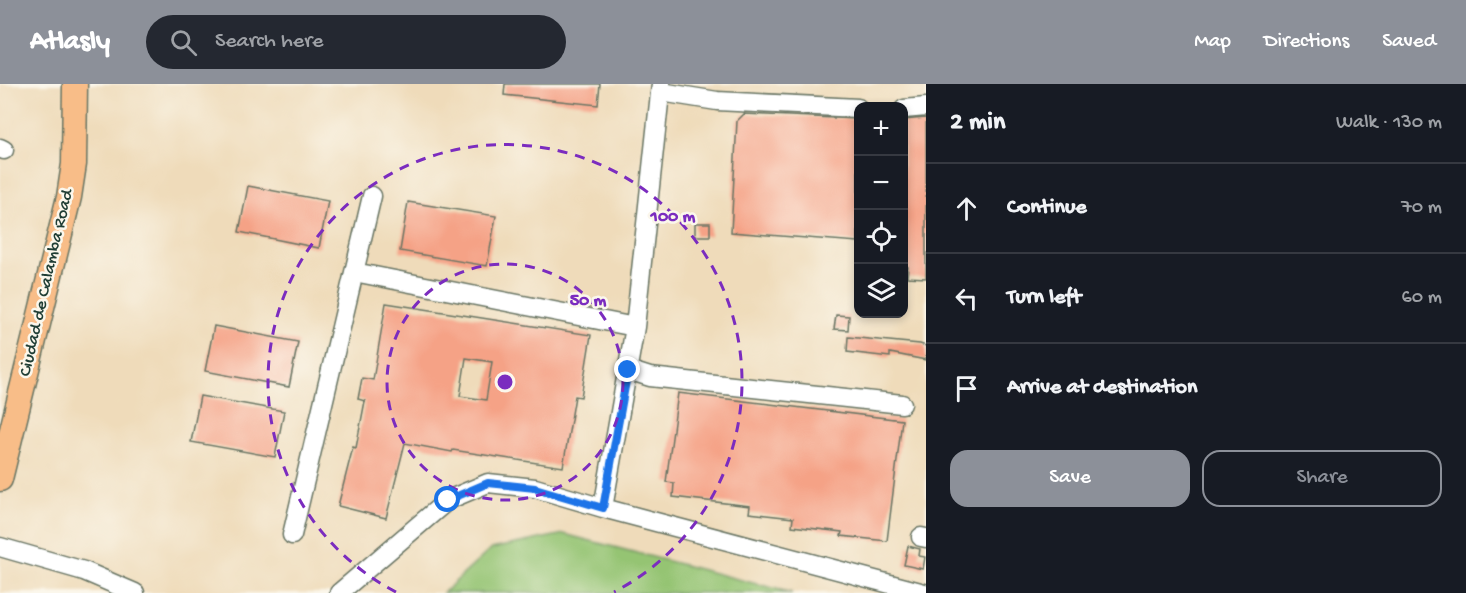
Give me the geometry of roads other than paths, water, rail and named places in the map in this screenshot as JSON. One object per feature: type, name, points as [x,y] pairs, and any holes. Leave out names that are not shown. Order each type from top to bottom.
[{"type":"main road","name":"Ciudad de Calamba Road","points":[[0,479],[69,197],[74,165],[75,84]]},
{"type":"street","points":[[603,508],[635,327],[661,88],[682,97],[717,101],[854,108]]},
{"type":"street","points":[[908,109],[926,107]]},
{"type":"street","points":[[292,536],[372,196]]},
{"type":"street","points":[[354,272],[635,327]]},
{"type":"street","points":[[628,370],[650,377],[902,404]]},
{"type":"street","points":[[339,593],[448,500],[488,483],[535,488],[924,593]]},
{"type":"street","points":[[0,547],[84,571],[135,593]]}]
